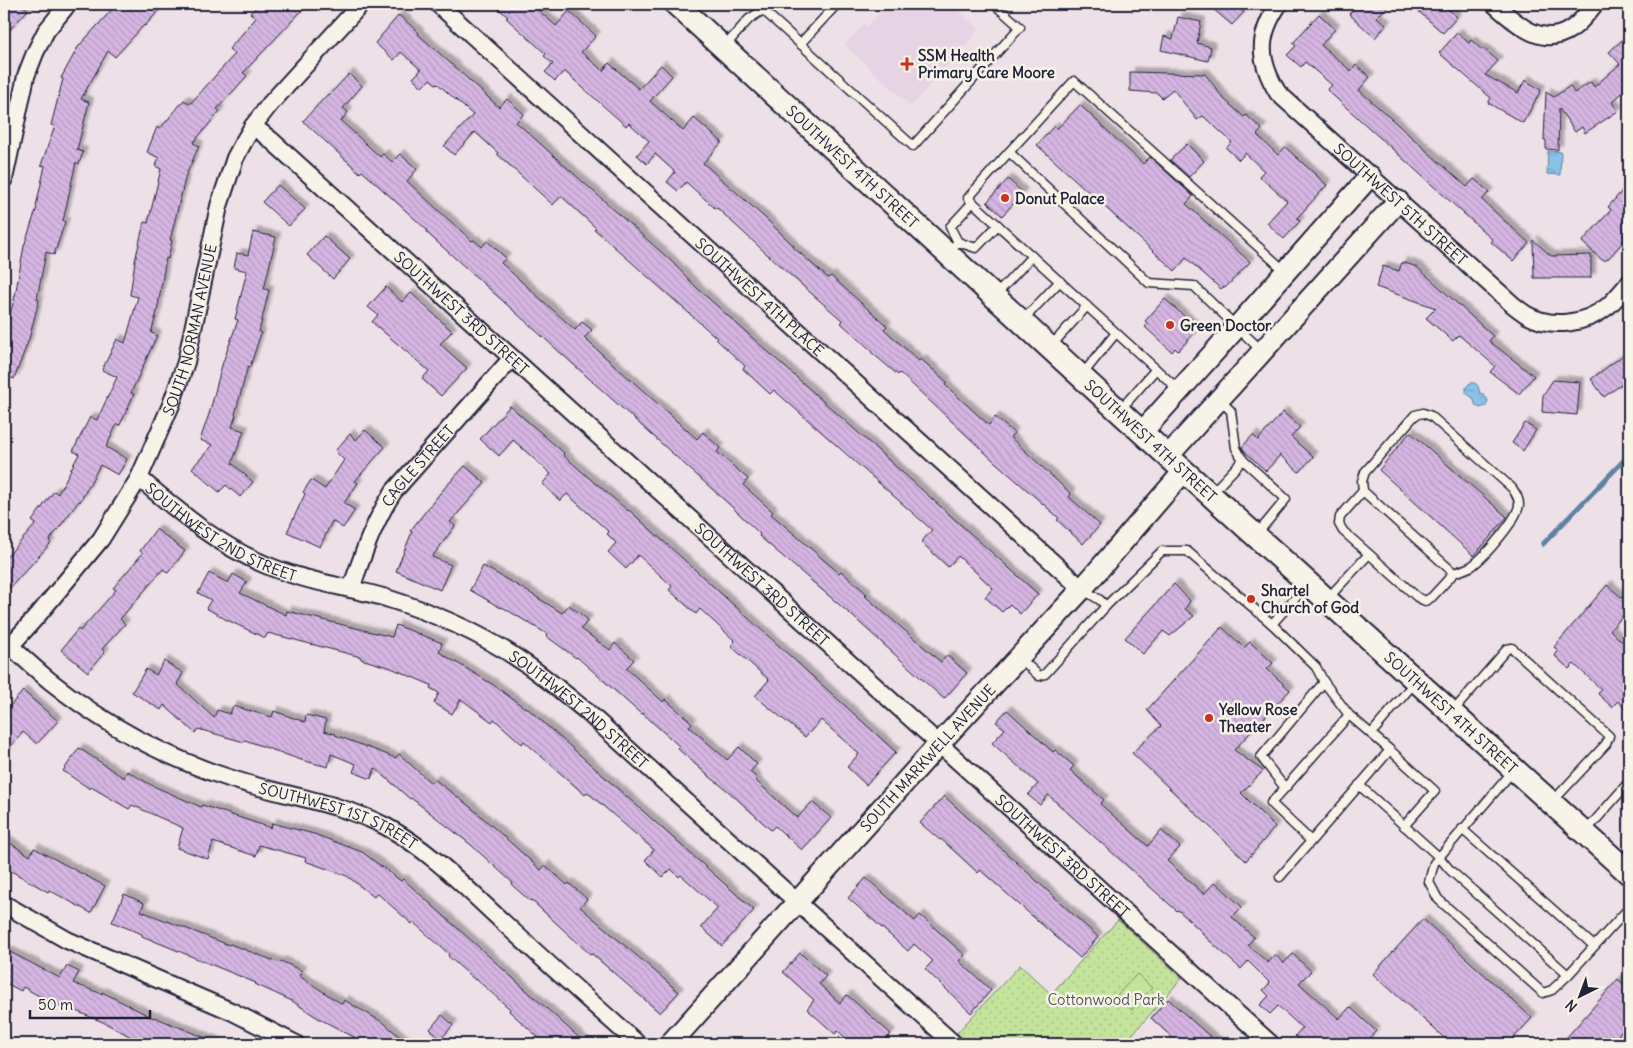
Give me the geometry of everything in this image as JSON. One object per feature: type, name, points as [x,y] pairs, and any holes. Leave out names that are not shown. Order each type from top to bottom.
[{"type":"main road","name":"SOUTHWEST 4TH STREET","points":[[676,4],[723,48],[952,248],[994,297],[1021,322],[1629,873]]},
{"type":"street","points":[[4,179],[26,76],[46,31],[68,4]]},
{"type":"street","name":"SOUTH NORMAN AVENUE","points":[[6,646],[44,608],[101,538],[139,478],[171,405],[186,362],[222,198],[235,158],[253,126],[270,104],[361,4]]},
{"type":"street","name":"SOUTHWEST 4TH PLACE","points":[[438,4],[1082,589]]},
{"type":"street","name":"SOUTHWEST 5TH STREET","points":[[1279,4],[1270,16],[1262,48],[1268,74],[1278,93],[1512,304],[1534,318],[1560,324],[1587,318],[1599,312],[1607,307],[1629,283]]},
{"type":"street","points":[[1494,4],[1536,35],[1547,37],[1556,36],[1572,29],[1595,4]]},
{"type":"street","name":"SOUTHWEST 3RD STREET","points":[[253,126],[271,140],[600,436],[1271,1044]]},
{"type":"street","points":[[1142,432],[1370,176]]},
{"type":"street","points":[[1168,456],[1398,201]]},
{"type":"street","name":"CAGLE STREET","points":[[351,589],[369,536],[382,508],[394,490],[512,358]]},
{"type":"street","name":"SOUTH MARKWELL AVENUE","points":[[670,1044],[798,903],[938,744],[1082,589],[1184,471]]},
{"type":"street","name":"SOUTHWEST 2ND STREET","points":[[139,478],[190,521],[241,554],[267,566],[301,577],[384,597],[454,623],[523,662],[586,711],[954,1044]]},
{"type":"street","name":"SOUTHWEST 1ST STREET","points":[[6,646],[49,681],[87,708],[123,731],[168,755],[237,780],[336,806],[361,815],[387,828],[420,849],[460,883],[638,1044]]},
{"type":"street","points":[[4,904],[67,940],[234,1012],[296,1044]]},
{"type":"lane","points":[[723,48],[749,19],[769,4]]},
{"type":"lane","points":[[800,44],[837,4]]},
{"type":"lane","points":[[763,10],[913,146],[1020,27],[994,4]]},
{"type":"lane","points":[[1180,391],[968,198],[1074,81],[1286,272]]},
{"type":"lane","points":[[1009,152],[1149,284],[1194,286],[1262,351]]},
{"type":"lane","points":[[973,202],[950,227],[952,248],[976,248],[998,225]]},
{"type":"lane","points":[[994,297],[1032,256]]},
{"type":"lane","points":[[1021,322],[1060,281]]},
{"type":"lane","points":[[1049,347],[1087,306]]},
{"type":"lane","points":[[1081,376],[1116,333]]},
{"type":"lane","points":[[1119,411],[1156,369]]},
{"type":"lane","points":[[1220,398],[1230,411],[1236,448],[1243,460],[1286,499],[1255,536]]},
{"type":"lane","points":[[1363,491],[1340,517],[1339,524],[1343,531],[1417,598],[1425,600],[1432,597],[1454,573],[1470,567],[1478,560],[1513,521],[1519,507],[1518,497],[1512,488],[1431,416],[1424,413],[1415,415],[1365,472],[1362,481],[1363,491],[1454,573]]},
{"type":"lane","points":[[1211,495],[1243,460]]},
{"type":"lane","points":[[1019,657],[1039,676],[1042,676],[1106,606],[1162,551],[1187,551],[1272,624],[1316,667],[1324,682],[1349,715],[1435,791],[1404,826]]},
{"type":"lane","points":[[1327,600],[1369,554]]},
{"type":"lane","points":[[1272,624],[1308,583]]},
{"type":"lane","points":[[1082,589],[1106,606]]},
{"type":"lane","points":[[1452,713],[1508,649],[1512,648],[1609,736],[1606,744],[1551,803]]},
{"type":"lane","points":[[1371,734],[1416,681]]},
{"type":"lane","points":[[1285,788],[1261,757],[1324,682]]},
{"type":"lane","points":[[1311,842],[1271,803],[1349,715]]},
{"type":"lane","points":[[1280,877],[1390,750]]},
{"type":"lane","points":[[1514,769],[1434,863],[1429,882],[1438,899],[1543,993],[1552,990],[1568,975],[1629,908]]},
{"type":"lane","points":[[1359,785],[1439,857],[1450,870],[1568,975]]},
{"type":"lane","points":[[1584,832],[1628,785]]},
{"type":"lane","points":[[1462,829],[1594,946]]},
{"type":"shaded area","name":"SSM Health Primary Care Moore","points":[[888,4],[951,4],[979,29],[911,106],[845,45],[864,24],[867,27]]},
{"type":"green space","name":"Cottonwood Park","points":[[1118,920],[1182,978],[1124,1044],[969,1044],[957,1033],[1020,965],[1051,994]]},
{"type":"green space","points":[[1137,974],[1152,988],[1132,1010],[1116,996]]},
{"type":"water","points":[[1548,151],[1561,152],[1560,175],[1547,174]]},
{"type":"water","points":[[1470,383],[1476,384],[1480,393],[1488,400],[1486,406],[1480,408],[1476,406],[1473,398],[1466,393],[1466,387]]},
{"type":"building","points":[[4,4],[21,4],[28,10],[4,36]]},
{"type":"building","points":[[117,4],[154,4],[160,9],[115,57],[108,51],[81,99],[89,102],[77,150],[83,152],[79,164],[76,162],[63,221],[65,222],[54,255],[46,252],[37,299],[39,300],[29,339],[14,379],[4,375],[4,336],[15,296],[24,246],[37,207],[45,166],[41,165],[55,126],[51,125],[63,79],[61,78],[78,47]]},
{"type":"building","points":[[259,4],[308,4],[243,73],[247,76],[217,109],[220,111],[193,143],[199,146],[186,175],[170,240],[172,240],[168,259],[166,258],[157,312],[151,333],[157,335],[131,393],[134,394],[120,425],[117,424],[106,447],[127,459],[118,475],[100,465],[80,502],[49,541],[51,543],[4,594],[4,560],[36,524],[32,521],[54,491],[58,494],[79,454],[73,451],[90,417],[97,420],[117,377],[102,370],[117,339],[125,343],[138,297],[130,295],[135,261],[144,222],[148,223],[161,169],[155,166],[159,158],[147,152],[157,127],[160,129],[184,100],[190,104],[235,54],[229,49],[256,18],[250,13]]},
{"type":"building","points":[[493,4],[531,4],[556,26],[569,11],[596,36],[581,52],[603,71],[609,63],[639,89],[661,65],[672,76],[650,101],[683,131],[694,118],[722,142],[703,163],[764,217],[793,247],[828,278],[831,276],[887,326],[884,329],[919,361],[921,359],[947,382],[945,385],[989,425],[995,417],[1014,433],[1010,437],[1071,494],[1069,497],[1100,525],[1083,544],[1057,520],[1059,518],[995,462],[900,373],[898,375],[871,352],[841,323],[843,321],[717,208],[686,182],[678,191],[667,182],[675,172],[655,154],[647,164],[637,155],[649,141],[629,123],[626,126],[564,71],[555,81],[545,72],[553,64],[544,56],[546,54]]},
{"type":"building","points":[[1207,4],[1235,4],[1244,12],[1232,25]]},
{"type":"building","points":[[1358,4],[1390,4],[1377,17],[1386,25],[1375,38],[1349,14]]},
{"type":"building","points":[[1410,4],[1442,4],[1457,17],[1443,33]]},
{"type":"building","points":[[1319,14],[1335,29],[1321,45],[1351,71],[1356,65],[1370,77],[1359,90],[1467,187],[1474,179],[1489,192],[1482,200],[1529,243],[1513,261],[1491,242],[1493,240],[1327,90],[1332,85],[1305,62],[1301,67],[1287,55],[1296,46],[1293,43]]},
{"type":"building","points":[[399,15],[499,107],[507,99],[524,114],[516,122],[670,260],[698,289],[1038,594],[1020,614],[1010,604],[1002,612],[985,597],[993,588],[958,556],[948,567],[921,542],[932,530],[774,390],[770,394],[743,369],[745,366],[717,338],[594,229],[596,228],[561,196],[553,205],[475,132],[454,155],[444,146],[473,115],[430,79],[422,87],[413,78],[421,70],[401,52],[394,60],[375,43]]},
{"type":"building","points":[[1178,17],[1201,22],[1197,43],[1211,47],[1208,61],[1161,50],[1164,36],[1173,39]]},
{"type":"building","points":[[1457,33],[1469,43],[1471,40],[1482,50],[1483,48],[1498,61],[1485,75],[1518,93],[1525,80],[1541,90],[1523,123],[1488,103],[1491,98],[1439,53]]},
{"type":"building","points":[[1629,34],[1629,87],[1612,102],[1618,111],[1585,133],[1582,127],[1575,132],[1559,108],[1558,150],[1546,149],[1546,140],[1544,140],[1546,92],[1554,97],[1570,86],[1574,93],[1591,82],[1594,87],[1620,64],[1609,52]]},
{"type":"building","points":[[1130,72],[1205,74],[1224,99],[1244,117],[1246,115],[1262,129],[1257,135],[1278,155],[1285,147],[1327,185],[1297,218],[1300,221],[1284,239],[1267,223],[1287,201],[1259,176],[1264,171],[1245,153],[1239,160],[1226,148],[1232,142],[1203,116],[1197,120],[1173,89],[1162,98],[1157,93],[1130,91]]},
{"type":"building","points":[[349,74],[362,86],[343,108],[348,112],[341,121],[380,157],[383,154],[392,162],[400,154],[417,169],[407,181],[438,210],[472,241],[474,240],[482,247],[487,241],[506,258],[501,263],[575,330],[582,322],[592,330],[584,338],[697,439],[703,432],[720,448],[717,452],[748,479],[743,485],[773,512],[771,514],[839,573],[841,571],[867,594],[865,596],[941,662],[947,655],[967,673],[944,699],[849,613],[759,536],[760,534],[731,506],[426,232],[427,230],[362,171],[360,173],[303,121]]},
{"type":"building","points":[[1080,105],[1143,164],[1150,157],[1193,196],[1186,204],[1250,262],[1225,288],[1221,289],[1186,258],[1175,271],[1037,145],[1054,126],[1057,129]]},
{"type":"building","points":[[1187,144],[1204,161],[1189,177],[1170,160]]},
{"type":"building","name":"Donut Palace","points":[[1008,179],[1023,193],[1002,216],[987,202]]},
{"type":"building","points":[[1629,183],[1629,235],[1607,260],[1602,260],[1582,242],[1611,210],[1608,207]]},
{"type":"building","points":[[278,185],[305,209],[289,226],[262,202]]},
{"type":"building","points":[[253,232],[276,237],[264,289],[269,290],[259,332],[261,333],[250,367],[248,366],[232,427],[244,431],[232,463],[253,482],[240,497],[226,485],[219,492],[192,468],[213,445],[200,440],[222,365],[238,320],[235,319],[247,271],[234,268],[237,253],[248,255]]},
{"type":"building","points":[[324,236],[350,259],[333,279],[307,255]]},
{"type":"building","points":[[1533,240],[1551,256],[1591,255],[1591,278],[1534,278]]},
{"type":"building","points":[[1402,262],[1417,267],[1493,336],[1489,341],[1534,376],[1519,394],[1490,372],[1495,366],[1459,335],[1453,341],[1426,318],[1436,308],[1376,287],[1383,266],[1399,271]]},
{"type":"building","points":[[386,287],[402,302],[411,293],[452,331],[440,344],[467,368],[441,396],[422,379],[429,371],[372,322],[378,315],[368,307]]},
{"type":"building","name":"Green Doctor","points":[[1165,299],[1198,329],[1178,351],[1175,348],[1172,352],[1145,327],[1148,324],[1145,321]]},
{"type":"building","points":[[1629,351],[1629,379],[1604,397],[1591,379]]},
{"type":"building","points":[[1553,380],[1580,382],[1577,415],[1542,412],[1543,395]]},
{"type":"building","points":[[510,406],[564,453],[563,455],[597,485],[629,510],[896,752],[866,785],[847,767],[859,754],[821,720],[805,737],[755,696],[769,680],[731,646],[735,641],[700,609],[696,614],[669,590],[672,586],[638,555],[626,569],[608,552],[616,543],[607,534],[609,532],[567,494],[560,501],[542,484],[551,474],[513,440],[499,456],[480,439]]},
{"type":"building","points":[[1283,412],[1300,427],[1291,437],[1313,457],[1299,472],[1280,455],[1266,471],[1242,447],[1253,435],[1258,440]]},
{"type":"building","points":[[1525,423],[1536,430],[1523,451],[1512,443]]},
{"type":"building","points":[[365,430],[385,447],[355,481],[358,483],[344,503],[355,510],[343,528],[332,521],[320,547],[287,532],[305,494],[303,492],[311,480],[325,489],[344,460],[335,451],[350,434],[356,440]]},
{"type":"building","points":[[1410,432],[1507,517],[1474,556],[1379,470]]},
{"type":"building","points":[[465,466],[485,483],[450,522],[455,526],[432,557],[451,565],[440,590],[396,571],[412,532],[410,531],[441,492]]},
{"type":"building","points":[[156,529],[185,551],[168,573],[163,569],[120,619],[125,624],[102,649],[105,652],[88,672],[61,650],[78,629],[80,631],[116,590],[113,588],[143,553],[140,551]]},
{"type":"building","points":[[483,566],[562,613],[569,605],[588,620],[581,629],[610,650],[615,643],[634,660],[626,668],[663,702],[665,699],[692,723],[689,726],[727,760],[739,747],[757,764],[750,772],[757,778],[755,780],[797,818],[812,802],[831,818],[802,850],[775,826],[771,830],[577,657],[546,636],[547,634],[470,590]]},
{"type":"building","points":[[209,573],[228,583],[233,574],[247,582],[240,593],[286,615],[287,611],[392,637],[396,625],[442,643],[439,652],[526,707],[754,910],[722,946],[701,927],[718,908],[681,875],[679,877],[671,869],[663,877],[645,860],[654,850],[587,792],[585,795],[524,741],[522,744],[494,719],[492,722],[461,699],[452,714],[434,703],[439,693],[430,688],[431,685],[391,668],[361,659],[361,657],[268,633],[265,638],[225,619],[206,608],[211,600],[198,593]]},
{"type":"building","points":[[1174,584],[1190,601],[1185,609],[1194,616],[1170,636],[1163,631],[1143,654],[1125,638]]},
{"type":"building","points":[[1607,585],[1629,604],[1629,609],[1610,630],[1629,649],[1629,713],[1618,701],[1612,707],[1598,694],[1601,689],[1574,664],[1569,669],[1555,656],[1558,651],[1554,647]]},
{"type":"building","name":"Yellow Rose Theater","points":[[1222,627],[1244,648],[1250,642],[1273,663],[1267,669],[1290,690],[1234,750],[1263,771],[1241,793],[1275,827],[1246,861],[1132,753],[1161,726],[1147,710]]},
{"type":"building","points":[[164,661],[183,673],[177,684],[214,718],[217,710],[230,714],[233,706],[272,717],[274,711],[305,722],[306,715],[326,720],[324,731],[396,758],[399,754],[431,783],[434,779],[473,809],[541,870],[545,865],[567,885],[569,883],[587,899],[580,907],[679,992],[660,1013],[512,885],[513,883],[470,844],[410,799],[375,768],[371,779],[353,772],[356,764],[331,754],[328,767],[301,760],[245,740],[244,742],[198,729],[195,733],[164,705],[161,710],[132,692],[146,669],[156,675]]},
{"type":"building","points":[[23,691],[58,721],[37,744],[23,732],[4,754],[4,713]]},
{"type":"building","points":[[1007,710],[1053,752],[1055,750],[1074,766],[1070,770],[1104,800],[1100,804],[1148,846],[1161,830],[1180,847],[1167,861],[1204,894],[1215,882],[1242,907],[1232,917],[1254,937],[1248,945],[1268,963],[1275,955],[1284,963],[1293,954],[1311,971],[1299,983],[1339,1019],[1350,1007],[1376,1031],[1364,1044],[1304,1044],[1295,1036],[1302,1028],[1278,1006],[1270,1014],[1260,1005],[1269,996],[1263,990],[1270,983],[1248,961],[1241,969],[1178,910],[1048,795],[1040,805],[1028,795],[1038,784],[992,743],[1005,729],[996,722]]},
{"type":"building","points":[[79,748],[124,778],[127,771],[151,785],[201,807],[202,805],[271,828],[272,823],[314,834],[362,852],[401,881],[403,879],[586,1044],[546,1044],[413,922],[412,924],[377,893],[374,897],[347,876],[305,861],[306,858],[259,845],[256,856],[213,842],[208,859],[177,848],[183,828],[132,805],[129,809],[91,787],[90,789],[63,771]]},
{"type":"building","points":[[944,796],[1098,937],[1080,958],[980,870],[978,873],[941,839],[920,823]]},
{"type":"building","points":[[4,839],[30,856],[34,848],[105,886],[91,913],[49,890],[48,892],[4,867]]},
{"type":"building","points":[[866,878],[915,921],[920,915],[965,955],[959,961],[991,990],[971,1013],[925,969],[933,961],[914,944],[908,951],[848,898]]},
{"type":"building","points":[[124,894],[144,903],[141,911],[229,945],[280,963],[281,961],[302,971],[299,976],[342,1004],[344,1000],[384,1023],[408,1044],[367,1044],[318,1018],[292,1001],[256,983],[112,922]]},
{"type":"building","points":[[1423,919],[1532,1018],[1508,1044],[1451,1044],[1373,974]]},
{"type":"building","points":[[4,949],[60,978],[67,966],[79,972],[73,983],[102,994],[102,992],[153,1018],[221,1044],[154,1044],[139,1038],[137,1040],[103,1022],[61,1005],[59,1007],[23,987],[21,991],[4,982]]},
{"type":"building","points":[[800,953],[826,976],[819,984],[840,1003],[847,995],[891,1034],[881,1044],[853,1044],[838,1031],[835,1034],[807,1009],[814,1000],[783,972]]},
{"type":"building","points":[[1618,979],[1629,990],[1629,1023],[1610,1044],[1561,1044]]},
{"type":"building","points":[[1168,999],[1219,1044],[1179,1044],[1151,1018]]},
{"type":"building","points":[[442,1015],[453,1025],[441,1039],[430,1029]]},
{"type":"waterway","points":[[1543,544],[1629,455]]},
{"type":"place","name":"SSM Health Primary Care Moore","points":[[907,64]]},
{"type":"place","name":"Donut Palace","points":[[1005,198]]},
{"type":"place","name":"Green Doctor","points":[[1170,325]]},
{"type":"place","name":"Shartel Church of God","points":[[1251,599]]},
{"type":"place","name":"Yellow Rose Theater","points":[[1209,718]]}]
